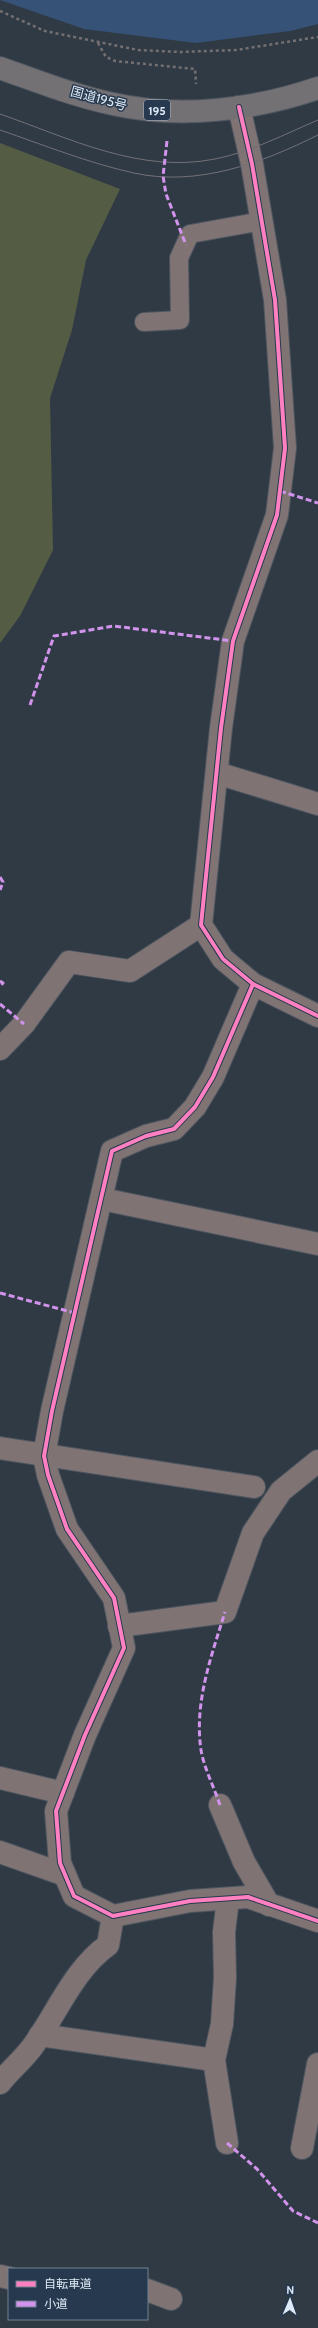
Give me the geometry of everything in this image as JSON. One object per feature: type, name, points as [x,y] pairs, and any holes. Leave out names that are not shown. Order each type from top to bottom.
[{"type":"highway","name":"国道195号","points":[[0,68],[113,104],[158,110],[196,110],[239,107],[286,98],[318,88]]},
{"type":"street","points":[[239,107],[252,164],[275,300],[285,448],[277,515],[233,641],[217,773],[202,925],[223,959],[253,984],[318,1016]]},
{"type":"street","points":[[217,773],[318,804]]},
{"type":"street","points":[[0,1049],[24,1024],[69,962],[130,970],[202,925]]},
{"type":"street","points":[[253,984],[213,1077],[195,1107],[174,1129],[146,1136],[112,1151],[52,1411],[44,1456],[48,1475],[67,1529],[114,1598],[124,1648],[85,1735],[56,1811],[60,1863],[74,1896],[113,1916],[190,1901],[248,1897],[318,1921]]},
{"type":"street","points":[[102,1199],[318,1244]]},
{"type":"street","points":[[0,1448],[44,1456],[254,1487]]},
{"type":"street","points":[[119,1626],[225,1612],[253,1533],[281,1491],[318,1460]]},
{"type":"street","points":[[0,1778],[63,1793]]},
{"type":"street","points":[[220,1805],[244,1862],[269,1905]]},
{"type":"street","points":[[0,1852],[65,1875]]},
{"type":"street","points":[[227,2143],[214,2060],[222,2024],[225,1978],[224,1932],[228,1899]]},
{"type":"street","points":[[0,2084],[32,2047],[95,1954],[108,1945],[113,1916]]},
{"type":"street","points":[[40,2036],[214,2060]]},
{"type":"street","points":[[302,2148],[318,2064]]},
{"type":"street","points":[[148,2290],[171,2299]]},
{"type":"lane","points":[[144,322],[180,320],[179,258],[190,234],[262,220]]},
{"type":"path","points":[[0,11],[45,32],[138,50],[180,52],[236,50],[300,42],[318,37]]},
{"type":"path","points":[[98,43],[106,56],[115,60],[195,69],[196,110]]},
{"type":"green space","points":[[0,143],[120,189],[86,260],[72,330],[50,398],[53,550],[20,616],[0,643]]},
{"type":"water","points":[[0,0],[318,0],[318,24],[290,31],[196,43],[84,29]]},
{"type":"tram line","points":[[0,114],[105,151],[132,158],[159,162],[187,162],[228,156],[268,142],[318,120]]},
{"type":"tram line","points":[[0,130],[100,164],[134,173],[158,177],[205,175],[229,170],[274,155],[318,135]]},
{"type":"marked path","points":[[167,141],[163,176],[166,194],[186,245]]},
{"type":"marked path","points":[[280,491],[318,503]]},
{"type":"marked path","points":[[30,705],[54,636],[114,626],[233,641]]},
{"type":"marked path","points":[[0,877],[3,882],[0,890]]},
{"type":"marked path","points":[[0,981],[3,983],[0,986]]},
{"type":"marked path","points":[[0,1004],[24,1024]]},
{"type":"marked path","points":[[0,1293],[75,1313]]},
{"type":"marked path","points":[[220,1805],[202,1757],[199,1732],[205,1680],[225,1612]]},
{"type":"marked path","points":[[227,2143],[257,2169],[293,2211],[318,2223]]},
{"type":"cycle path","points":[[239,107],[252,164],[275,300],[285,448],[277,515],[233,641],[221,728],[201,925],[223,959],[253,984],[318,1016]]},
{"type":"cycle path","points":[[253,984],[213,1077],[195,1107],[174,1129],[146,1136],[112,1151],[52,1411],[44,1456],[48,1475],[67,1529],[114,1598],[124,1648],[85,1735],[56,1811],[60,1863],[74,1896],[113,1916],[190,1901],[248,1897],[318,1921]]}]
